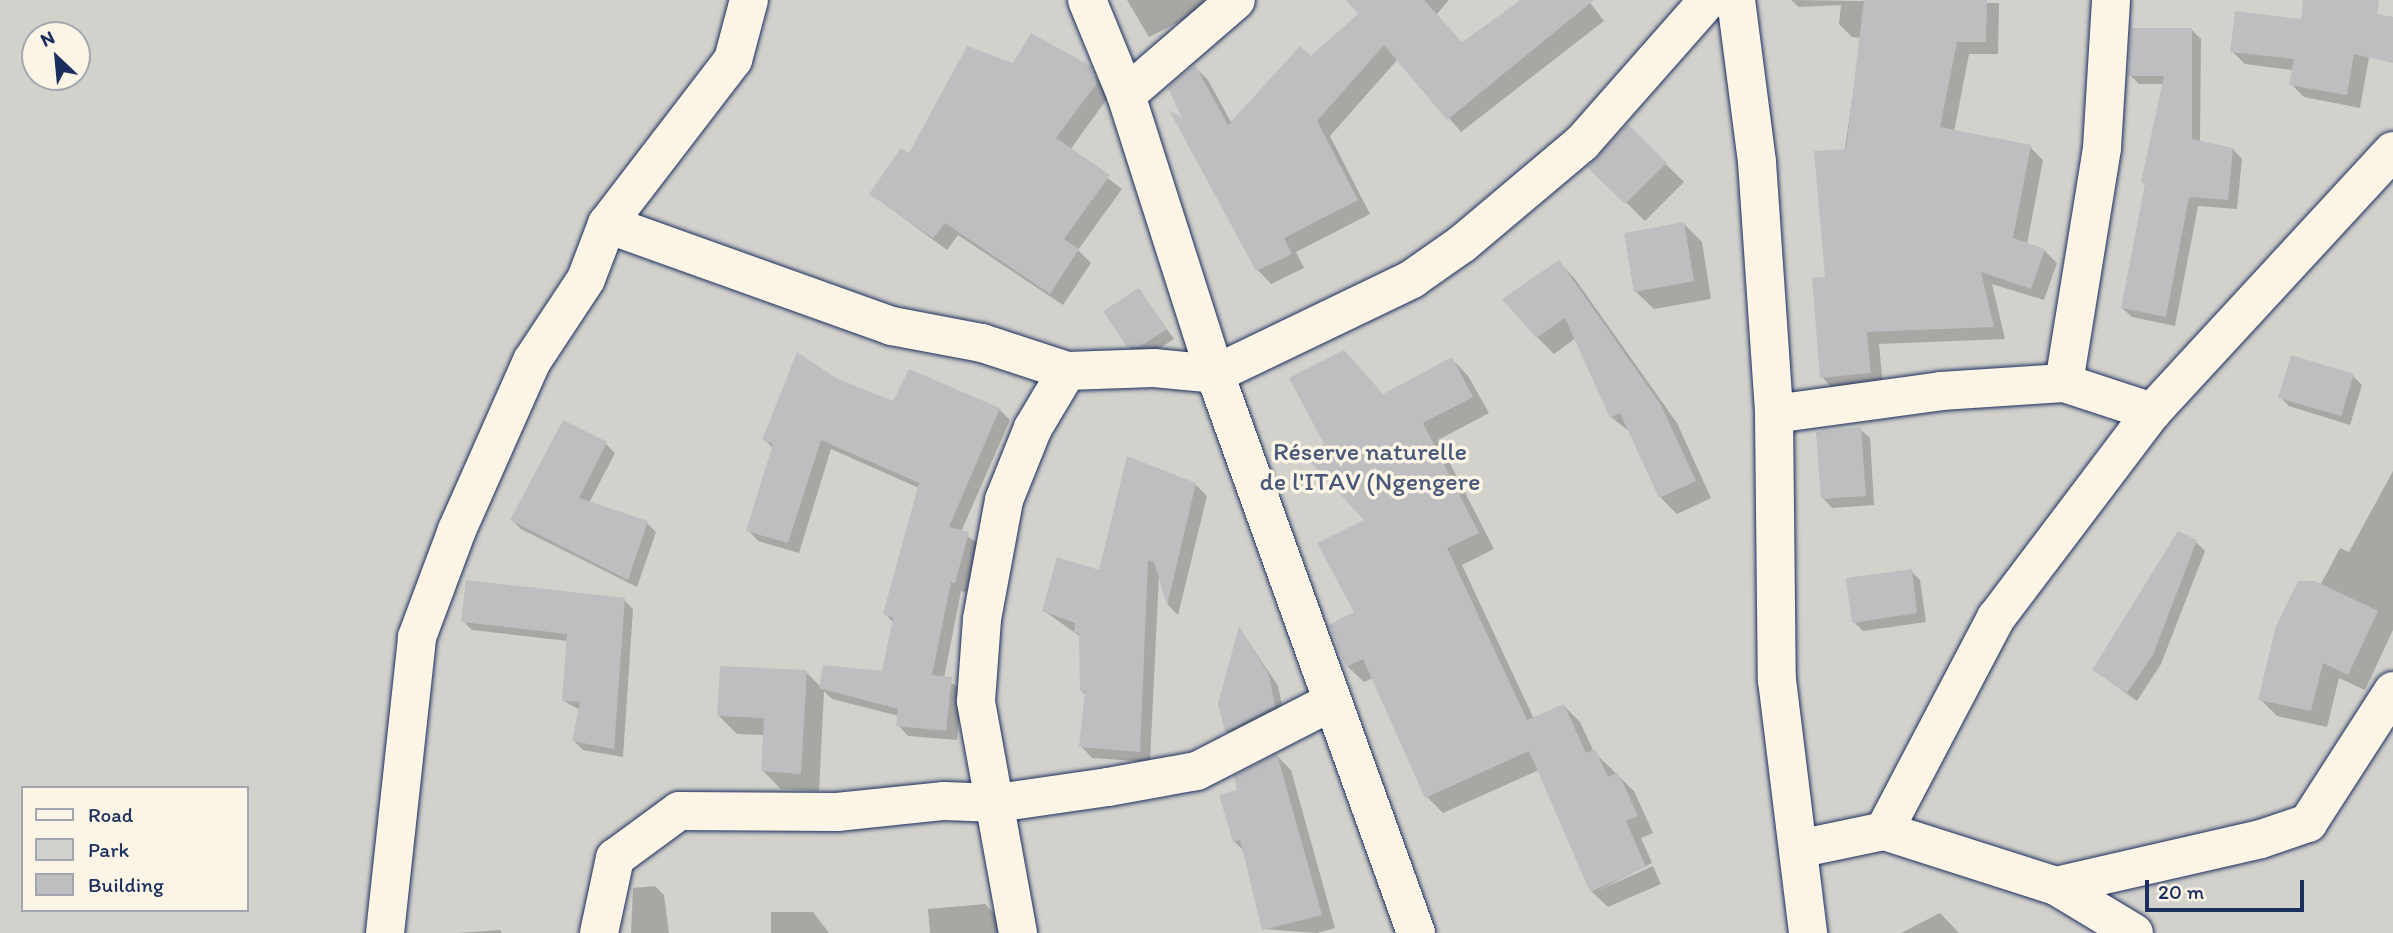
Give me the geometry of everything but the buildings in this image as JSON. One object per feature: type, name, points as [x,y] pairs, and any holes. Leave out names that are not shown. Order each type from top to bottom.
[{"type":"street","points":[[385,933],[417,637],[457,530],[532,361],[586,279],[607,225],[733,60],[749,0]]},
{"type":"street","points":[[1087,0],[1126,94],[1215,374],[1416,933]]},
{"type":"street","points":[[1126,94],[1236,0]]},
{"type":"street","points":[[607,225],[892,326],[982,344],[1067,371],[1154,368],[1215,374],[1412,279],[1462,244],[1582,144],[1708,0]]},
{"type":"street","points":[[1736,0],[1757,162],[1774,414],[1777,680],[1808,933]]},
{"type":"street","points":[[2064,383],[2102,148],[2111,0]]},
{"type":"street","points":[[1884,831],[1996,618],[2152,412],[2393,151]]},
{"type":"street","points":[[1018,933],[997,803],[976,701],[982,619],[1004,500],[1033,428],[1067,371]]},
{"type":"street","points":[[1774,414],[1941,391],[2064,383],[2152,412]]},
{"type":"street","points":[[2056,886],[2262,839],[2308,823],[2393,691]]},
{"type":"street","points":[[599,933],[615,858],[679,811],[836,812],[944,802],[997,803],[1197,771],[1331,702]]},
{"type":"street","points":[[1798,849],[1884,831],[2056,886],[2134,933]]},
{"type":"green space","name":"Réserve naturelle de l'ITAV (Ngengere","points":[[0,0],[2393,0],[2393,933],[0,933]]}]
